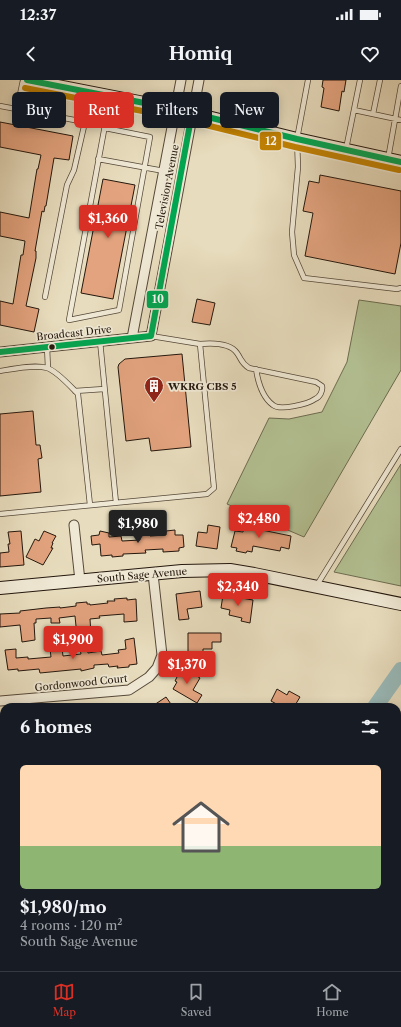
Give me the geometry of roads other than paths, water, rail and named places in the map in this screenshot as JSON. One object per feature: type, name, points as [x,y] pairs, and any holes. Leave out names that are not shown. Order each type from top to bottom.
[{"type":"street","points":[[27,80],[55,83],[91,92]]},
{"type":"street","name":"Television Avenue","points":[[179,92],[181,80]]},
{"type":"street","name":"Television Avenue","points":[[196,92],[199,80]]},
{"type":"street","points":[[212,118],[297,139],[401,162]]},
{"type":"street","name":"Television Avenue","points":[[132,338],[172,128]]},
{"type":"street","name":"Television Avenue","points":[[151,336],[189,128]]},
{"type":"street","points":[[149,247],[167,250]]},
{"type":"street","name":"Broadcast Drive","points":[[0,352],[151,336]]},
{"type":"street","points":[[74,525],[80,580]]},
{"type":"street","name":"South Sage Avenue","points":[[0,588],[182,571],[230,570],[401,604]]},
{"type":"street","name":"Gordonwood Court","points":[[0,701],[130,690],[149,677],[157,668],[162,655],[153,574]]},
{"type":"lane","points":[[21,92],[23,80]]},
{"type":"lane","points":[[308,80],[297,139],[298,167],[292,232],[294,255],[304,278],[397,289],[401,288]]},
{"type":"lane","points":[[346,150],[360,80]]},
{"type":"lane","points":[[373,114],[380,80]]},
{"type":"lane","points":[[388,159],[401,86]]},
{"type":"lane","points":[[0,106],[12,108]]},
{"type":"lane","points":[[354,110],[401,120]]},
{"type":"lane","points":[[45,297],[67,185],[74,170],[84,128]]},
{"type":"lane","points":[[105,128],[150,137],[119,310],[69,320],[98,159],[105,128]]},
{"type":"lane","points":[[98,159],[164,171]]},
{"type":"lane","points":[[151,336],[200,344],[211,343],[229,347],[235,351],[244,365],[249,368],[316,382],[322,386],[323,390],[317,399],[308,402],[285,408],[274,406],[265,396],[259,384],[256,370]]},
{"type":"lane","points":[[100,341],[116,503]]},
{"type":"lane","points":[[0,514],[206,494],[214,488],[200,344]]},
{"type":"lane","points":[[47,347],[48,368]]},
{"type":"lane","points":[[0,371],[41,366],[54,371],[75,391],[79,397],[90,505]]},
{"type":"lane","points":[[75,391],[104,388]]},
{"type":"lane","points":[[316,587],[401,450]]},
{"type":"waterway","points":[[378,703],[401,670]]},
{"type":"place","name":"WKRG CBS 5","points":[[154,403]]}]
